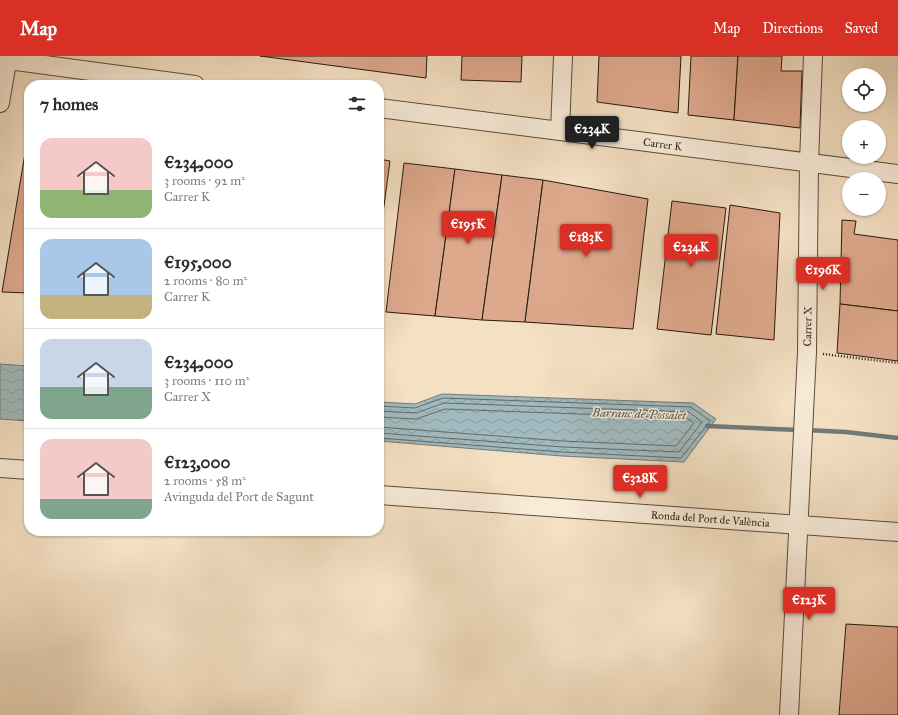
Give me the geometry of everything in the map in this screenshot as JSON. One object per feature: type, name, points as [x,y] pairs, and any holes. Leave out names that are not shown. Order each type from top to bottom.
[{"type":"street","points":[[560,131],[563,56]]},
{"type":"street","name":"Carrer X","points":[[789,715],[807,352],[809,163],[813,56]]},
{"type":"street","points":[[0,103],[5,59],[159,80]]},
{"type":"street","name":"Carrer K","points":[[384,109],[898,174]]},
{"type":"street","points":[[0,468],[24,470]]},
{"type":"street","name":"Ronda del Port de València","points":[[384,495],[898,532]]},
{"type":"path","points":[[807,352],[898,363]]},
{"type":"water","points":[[0,364],[24,366],[24,421],[0,419]]},
{"type":"water","points":[[442,394],[693,403],[716,419],[684,462],[562,456],[384,441],[384,402],[415,404]]},
{"type":"building","points":[[260,56],[427,56],[426,78]]},
{"type":"building","points":[[462,56],[522,56],[521,82],[461,80]]},
{"type":"building","points":[[599,56],[681,56],[678,113],[597,102]]},
{"type":"building","points":[[691,56],[738,56],[734,120],[688,115]]},
{"type":"building","points":[[738,56],[782,56],[781,71],[802,71],[800,128],[734,120]]},
{"type":"building","points":[[24,159],[24,293],[2,292]]},
{"type":"building","points":[[384,160],[390,161],[384,206]]},
{"type":"building","points":[[404,163],[455,169],[435,316],[386,312]]},
{"type":"building","points":[[455,169],[502,175],[482,320],[435,316]]},
{"type":"building","points":[[502,175],[543,180],[525,322],[482,320]]},
{"type":"building","points":[[543,180],[648,199],[633,329],[525,322]]},
{"type":"building","points":[[672,201],[726,208],[711,335],[657,329]]},
{"type":"building","points":[[730,205],[780,213],[774,340],[716,334]]},
{"type":"building","points":[[842,220],[856,221],[854,234],[898,240],[898,311],[840,304]]},
{"type":"building","points":[[840,304],[898,311],[898,361],[837,353]]},
{"type":"building","points":[[846,624],[898,627],[898,715],[839,715]]},
{"type":"waterway","name":"Barranc de Possalet","points":[[707,426],[799,430]]},
{"type":"waterway","name":"Barranc de Possalet","points":[[806,430],[846,432],[898,438]]}]
